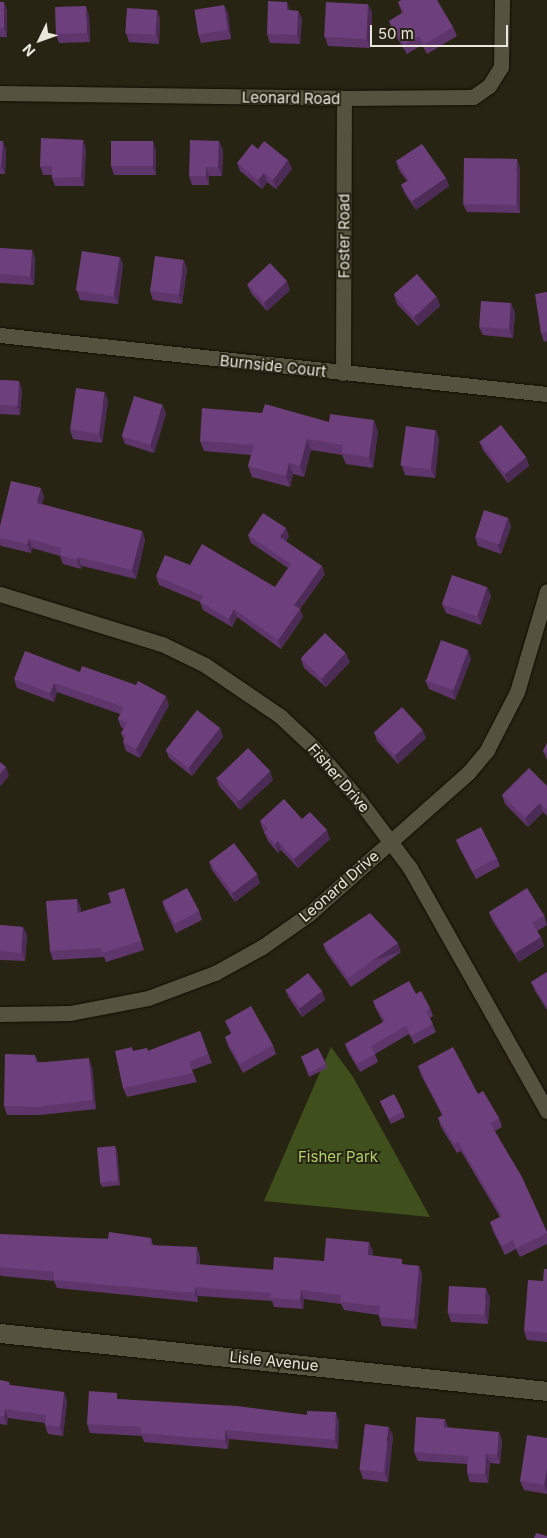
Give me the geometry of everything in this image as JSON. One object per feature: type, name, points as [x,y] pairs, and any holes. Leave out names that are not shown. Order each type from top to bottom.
[{"type":"street","name":"Leonard Road","points":[[0,93],[459,99],[473,97],[494,92],[501,67],[502,0]]},
{"type":"street","name":"Foster Road","points":[[343,373],[344,98]]},
{"type":"street","name":"Burnside Court","points":[[0,336],[547,394]]},
{"type":"street","name":"Leonard Drive","points":[[0,1014],[70,1013],[148,998],[215,973],[262,947],[309,914],[468,773],[503,725],[517,692],[547,591]]},
{"type":"street","name":"Fisher Drive","points":[[0,594],[162,644],[236,684],[280,716],[313,747],[391,840],[546,1106]]},
{"type":"street","name":"Lisle Avenue","points":[[0,1333],[547,1392]]},
{"type":"green space","name":"Fisher Park","points":[[331,1047],[353,1077],[430,1217],[264,1201]]},
{"type":"building","points":[[401,0],[437,0],[453,27],[424,45],[419,36],[404,45],[389,21],[404,12],[398,2]]},
{"type":"building","points":[[268,1],[287,2],[287,10],[298,11],[297,35],[267,34]]},
{"type":"building","points":[[0,2],[4,2],[4,28],[0,28]]},
{"type":"building","points":[[326,2],[368,4],[366,39],[324,37]]},
{"type":"building","points":[[224,5],[228,30],[198,34],[194,10]]},
{"type":"building","points":[[86,6],[87,33],[56,34],[55,7]]},
{"type":"building","points":[[127,8],[157,10],[155,35],[125,33]]},
{"type":"building","points":[[41,138],[83,140],[81,177],[52,178],[52,166],[40,166]]},
{"type":"building","points":[[190,140],[219,141],[218,167],[206,167],[206,176],[189,176]]},
{"type":"building","points":[[0,141],[3,141],[1,166],[0,166]]},
{"type":"building","points":[[111,141],[153,141],[153,166],[111,166]]},
{"type":"building","points":[[264,141],[288,160],[273,180],[264,173],[258,180],[237,163],[252,144],[258,149]]},
{"type":"building","points":[[422,144],[446,178],[412,201],[401,185],[409,180],[396,161]]},
{"type":"building","points":[[464,158],[517,159],[516,205],[463,204]]},
{"type":"building","points":[[0,248],[32,250],[30,276],[0,274]]},
{"type":"building","points":[[82,251],[120,257],[113,296],[76,291]]},
{"type":"building","points":[[155,256],[184,260],[179,295],[150,291]]},
{"type":"building","points":[[270,263],[287,281],[264,302],[247,284]]},
{"type":"building","points":[[417,274],[437,297],[413,317],[394,294]]},
{"type":"building","points":[[547,292],[547,332],[541,333],[535,294]]},
{"type":"building","points":[[481,301],[511,303],[509,329],[479,327]]},
{"type":"building","points":[[0,380],[19,381],[18,406],[0,405]]},
{"type":"building","points":[[76,388],[105,392],[99,434],[70,430]]},
{"type":"building","points":[[134,396],[163,405],[150,445],[122,436]]},
{"type":"building","points":[[265,404],[329,422],[330,414],[374,420],[369,457],[342,453],[343,445],[307,439],[300,466],[289,463],[286,476],[248,466],[254,445],[200,441],[202,408],[262,413]]},
{"type":"building","points":[[501,425],[526,457],[505,474],[480,442]]},
{"type":"building","points":[[406,426],[436,430],[430,470],[400,466]]},
{"type":"building","points":[[11,481],[41,488],[37,503],[142,531],[132,570],[78,557],[77,560],[60,555],[62,548],[29,539],[27,544],[0,538],[0,526]]},
{"type":"building","points":[[484,510],[508,518],[499,544],[475,537]]},
{"type":"building","points":[[263,513],[286,528],[280,537],[322,566],[294,605],[300,609],[278,640],[234,609],[229,619],[200,602],[203,596],[156,576],[165,555],[190,565],[202,544],[275,587],[291,564],[248,535]]},
{"type":"building","points":[[452,575],[487,587],[477,616],[442,604]]},
{"type":"building","points":[[325,633],[346,653],[322,678],[301,658]]},
{"type":"building","points":[[441,640],[468,650],[454,690],[426,680]]},
{"type":"building","points":[[25,651],[80,672],[82,666],[136,685],[138,681],[166,696],[136,749],[123,742],[126,736],[121,733],[127,723],[118,719],[124,707],[54,683],[50,693],[14,679]]},
{"type":"building","points":[[402,707],[423,730],[395,755],[374,732]]},
{"type":"building","points":[[197,710],[220,728],[188,768],[166,750]]},
{"type":"building","points":[[547,743],[547,753],[543,751]]},
{"type":"building","points":[[248,748],[270,771],[239,801],[217,778]]},
{"type":"building","points":[[0,762],[6,767],[0,774]]},
{"type":"building","points":[[529,768],[547,786],[547,809],[540,803],[525,818],[502,795]]},
{"type":"building","points":[[284,799],[302,819],[310,812],[327,830],[294,859],[278,841],[275,844],[264,832],[268,829],[260,821]]},
{"type":"building","points":[[481,827],[497,858],[472,871],[456,840]]},
{"type":"building","points":[[234,843],[257,874],[233,893],[209,862]]},
{"type":"building","points":[[124,888],[141,941],[102,953],[101,948],[50,951],[46,901],[77,899],[78,913],[111,903],[108,893]]},
{"type":"building","points":[[187,888],[199,911],[174,924],[162,901]]},
{"type":"building","points":[[527,888],[544,915],[532,923],[541,937],[515,953],[489,912]]},
{"type":"building","points":[[370,913],[398,943],[348,978],[323,944]]},
{"type":"building","points":[[0,925],[23,927],[21,953],[0,951]]},
{"type":"building","points":[[547,972],[547,1007],[531,982]]},
{"type":"building","points":[[308,973],[322,991],[300,1008],[286,990]]},
{"type":"building","points":[[409,981],[416,994],[421,991],[430,1008],[426,1011],[433,1024],[411,1036],[406,1026],[371,1046],[375,1054],[357,1064],[345,1044],[385,1021],[373,1001]]},
{"type":"building","points":[[251,1006],[273,1045],[240,1064],[225,1037],[232,1033],[225,1021]]},
{"type":"building","points":[[200,1031],[208,1054],[189,1062],[193,1073],[123,1088],[115,1051],[132,1047],[133,1051],[147,1048],[148,1051]]},
{"type":"building","points":[[453,1047],[478,1094],[483,1091],[499,1118],[490,1123],[522,1177],[547,1232],[516,1248],[513,1240],[502,1246],[490,1222],[502,1216],[458,1142],[454,1144],[438,1118],[443,1115],[418,1066]]},
{"type":"building","points":[[318,1048],[326,1064],[309,1073],[301,1057]]},
{"type":"building","points":[[5,1054],[35,1055],[35,1063],[89,1058],[93,1100],[37,1107],[4,1106]]},
{"type":"building","points":[[394,1094],[403,1112],[389,1119],[380,1101]]},
{"type":"building","points":[[115,1146],[118,1181],[100,1182],[97,1148]]},
{"type":"building","points":[[109,1232],[151,1238],[150,1245],[197,1247],[196,1264],[273,1270],[274,1257],[324,1261],[326,1238],[369,1242],[368,1255],[402,1259],[402,1264],[419,1266],[414,1320],[379,1317],[380,1306],[340,1302],[341,1295],[301,1290],[300,1300],[270,1298],[271,1293],[195,1287],[195,1293],[54,1280],[54,1272],[0,1267],[0,1234],[108,1239]]},
{"type":"building","points":[[544,1269],[547,1269],[547,1333],[524,1331],[528,1280],[543,1281]]},
{"type":"building","points":[[449,1286],[486,1288],[485,1315],[448,1313]]},
{"type":"building","points":[[0,1380],[9,1382],[9,1385],[64,1392],[60,1427],[45,1425],[46,1415],[5,1409],[4,1416],[0,1416]]},
{"type":"building","points":[[89,1391],[117,1393],[117,1399],[237,1406],[307,1415],[307,1411],[336,1412],[335,1440],[225,1430],[225,1440],[141,1433],[141,1427],[87,1424]]},
{"type":"building","points":[[416,1417],[445,1419],[444,1427],[499,1432],[497,1455],[486,1454],[485,1474],[467,1473],[468,1456],[414,1452]]},
{"type":"building","points":[[365,1424],[389,1427],[383,1473],[359,1470]]},
{"type":"building","points":[[527,1435],[547,1438],[547,1468],[544,1485],[520,1481]]},
{"type":"building","points":[[536,1533],[547,1536],[547,1538],[534,1538]]}]
